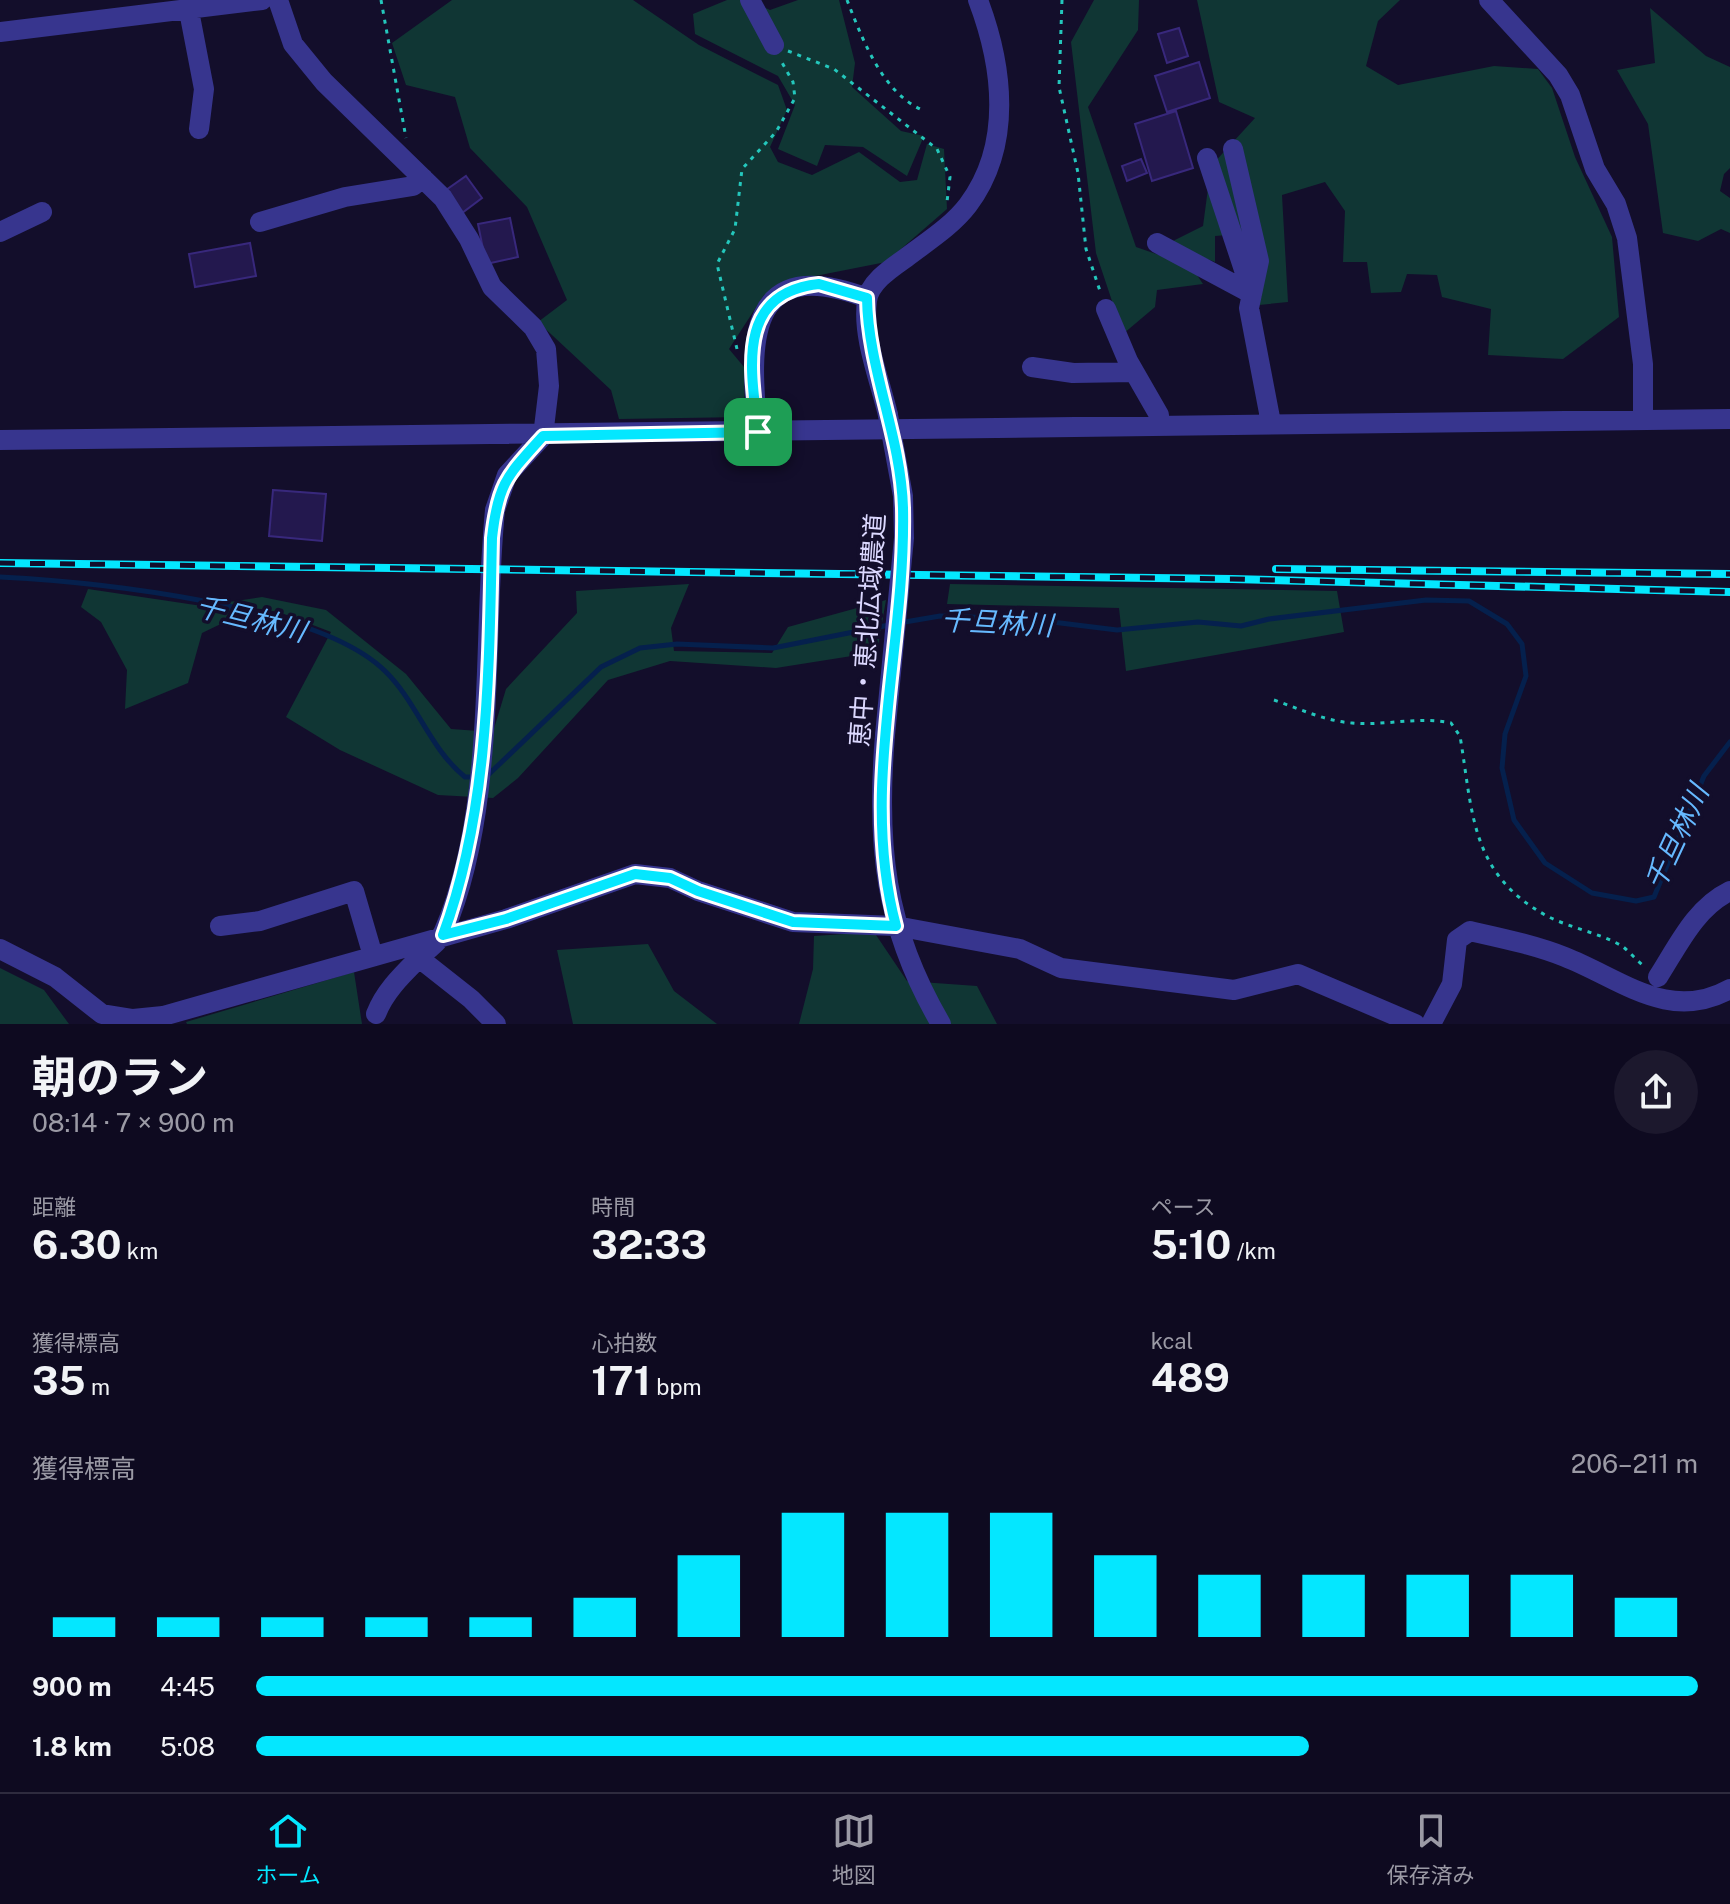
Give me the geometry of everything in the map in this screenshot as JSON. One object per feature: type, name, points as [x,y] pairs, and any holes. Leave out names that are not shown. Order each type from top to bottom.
[{"type":"street","points":[[0,32],[262,0]]},
{"type":"street","points":[[278,0],[293,44],[324,82],[443,198],[469,239],[492,287],[533,327],[546,349],[549,386],[543,436],[507,475],[495,510],[472,835],[443,935],[383,996],[376,1014]]},
{"type":"street","points":[[750,0],[774,45]]},
{"type":"street","points":[[758,432],[752,360],[758,323],[766,308],[788,291],[819,284],[867,298],[878,280],[955,218],[984,179],[998,132],[996,58],[978,0]]},
{"type":"street","points":[[1489,0],[1558,75],[1570,95],[1595,169],[1616,204],[1627,238],[1643,364],[1643,419]]},
{"type":"street","points":[[189,11],[204,89],[199,129]]},
{"type":"street","points":[[1233,149],[1259,261],[1249,308],[1271,423]]},
{"type":"street","points":[[1207,158],[1242,272],[1252,294]]},
{"type":"street","points":[[260,222],[345,197],[413,186],[423,178]]},
{"type":"street","points":[[0,232],[42,212]]},
{"type":"street","points":[[1157,243],[1252,294]]},
{"type":"street","name":"恵中・恵北広域農道","points":[[867,298],[867,328],[903,496],[904,538],[881,788],[882,844],[896,926],[907,960],[941,1024]]},
{"type":"street","points":[[1106,309],[1134,372],[1159,415],[1159,424]]},
{"type":"street","points":[[1032,367],[1073,373],[1134,372]]},
{"type":"street","points":[[0,440],[543,436],[1159,424],[1730,419]]},
{"type":"street","points":[[0,949],[55,977],[102,1014],[164,1020],[443,935],[506,919],[635,874],[670,878],[698,891],[793,922],[896,926],[1020,949],[1061,968],[1234,990],[1298,974],[1415,1024]]},
{"type":"street","points":[[220,926],[260,921],[354,891],[373,956]]},
{"type":"street","points":[[1658,977],[1697,917],[1707,906],[1730,891]]},
{"type":"street","points":[[1431,1024],[1452,984],[1457,940],[1470,931],[1561,955],[1606,974],[1642,995],[1670,1003],[1708,1000],[1730,989]]},
{"type":"street","points":[[419,958],[471,999],[496,1024]]},
{"type":"path","points":[[381,0],[403,115],[408,154],[403,159]]},
{"type":"path","points":[[847,0],[880,69],[902,97],[920,109]]},
{"type":"path","points":[[1062,0],[1059,87],[1078,173],[1086,249],[1106,309]]},
{"type":"path","points":[[774,45],[834,69],[937,149],[948,167],[947,208],[955,218]]},
{"type":"path","points":[[752,360],[741,357],[737,351],[717,264],[735,229],[737,184],[742,169],[776,132],[795,98],[793,82],[774,45]]},
{"type":"path","points":[[1274,700],[1328,720],[1354,723],[1432,719],[1451,723],[1460,736],[1481,851],[1499,879],[1522,901],[1548,916],[1621,946],[1658,977]]},
{"type":"green space","points":[[452,0],[633,0],[699,45],[778,85],[787,110],[770,147],[778,162],[812,175],[859,152],[900,182],[917,180],[927,144],[944,149],[947,209],[886,262],[800,279],[764,295],[729,349],[744,367],[745,417],[619,419],[611,390],[538,322],[567,300],[527,207],[470,148],[455,97],[406,85],[392,43]]},
{"type":"green space","points":[[727,0],[748,0],[770,10],[798,0],[839,0],[855,63],[852,87],[901,131],[924,136],[907,176],[863,147],[825,145],[817,166],[778,149],[795,105],[778,76],[695,34],[693,14]]},
{"type":"green space","points":[[1094,0],[1139,0],[1138,30],[1088,107],[1136,247],[1191,266],[1203,284],[1157,290],[1155,307],[1123,334],[1096,253],[1071,42]]},
{"type":"green space","points":[[1197,0],[1400,0],[1378,21],[1366,66],[1398,85],[1494,66],[1538,69],[1552,88],[1575,157],[1612,237],[1619,317],[1563,359],[1488,355],[1491,309],[1442,297],[1437,275],[1407,274],[1401,292],[1371,293],[1367,262],[1343,262],[1345,211],[1325,182],[1282,195],[1288,302],[1259,305],[1255,233],[1215,236],[1215,262],[1167,244],[1203,226],[1211,166],[1255,118],[1219,102]]},
{"type":"green space","points":[[1650,8],[1706,56],[1730,67],[1730,168],[1724,174],[1720,191],[1730,198],[1730,233],[1721,229],[1698,241],[1663,233],[1648,124],[1617,70],[1655,63]]},
{"type":"green space","points":[[689,584],[671,628],[674,651],[772,653],[788,627],[886,600],[877,652],[776,668],[670,661],[608,680],[518,778],[493,798],[438,795],[340,750],[286,717],[331,632],[279,612],[254,608],[202,633],[188,683],[125,709],[127,670],[101,622],[81,607],[88,589],[202,606],[262,597],[326,610],[406,674],[451,729],[493,732],[506,689],[577,613],[576,591]]},
{"type":"green space","points":[[950,584],[1337,591],[1344,632],[1126,671],[1119,608],[947,604]]},
{"type":"green space","points":[[874,932],[907,981],[977,986],[997,1024],[799,1024],[813,969],[814,936]]},
{"type":"green space","points":[[648,944],[674,991],[717,1024],[573,1024],[557,950]]},
{"type":"green space","points":[[0,968],[44,990],[69,1024],[0,1024]]},
{"type":"green space","points":[[354,972],[362,1024],[186,1022]]},
{"type":"building","points":[[1179,28],[1188,56],[1167,63],[1158,34]]},
{"type":"building","points":[[1199,62],[1210,98],[1167,112],[1155,76]]},
{"type":"building","points":[[1176,111],[1193,168],[1152,181],[1135,124]]},
{"type":"building","points":[[1141,159],[1147,173],[1127,181],[1122,166]]},
{"type":"building","points":[[466,176],[482,198],[462,213],[446,190]]},
{"type":"building","points":[[510,218],[518,257],[486,264],[478,224]]},
{"type":"building","points":[[250,243],[256,276],[195,287],[189,254]]},
{"type":"building","points":[[273,490],[326,494],[322,541],[269,536]]},
{"type":"waterway","name":"千旦林川","points":[[0,577],[146,591],[258,613],[310,629],[353,648],[385,671],[453,766],[465,777],[477,777]]},
{"type":"waterway","name":"千旦林川","points":[[899,623],[940,616],[1028,619],[1117,630],[1198,622],[1241,626],[1269,619],[1426,600],[1469,601],[1507,624],[1522,644],[1526,676],[1505,734],[1502,768],[1514,820],[1545,863],[1592,893],[1636,901],[1654,897],[1704,776],[1730,742]]},
{"type":"waterway","name":"千旦林川","points":[[487,776],[601,667],[640,648],[677,644],[773,648],[889,625]]},
{"type":"railway","points":[[0,563],[1232,579],[1730,592]]},
{"type":"railway","points":[[1276,569],[1730,574]]},
{"type":"route","points":[[819,284],[839,287],[867,298],[867,328],[903,496],[904,538],[880,818],[884,872],[896,926],[793,922],[698,891],[670,878],[635,874],[506,919],[443,935],[456,901],[472,835],[480,755],[492,538],[495,510],[507,475],[543,436],[758,432],[751,367],[753,342],[766,308],[788,291],[819,284]]}]
